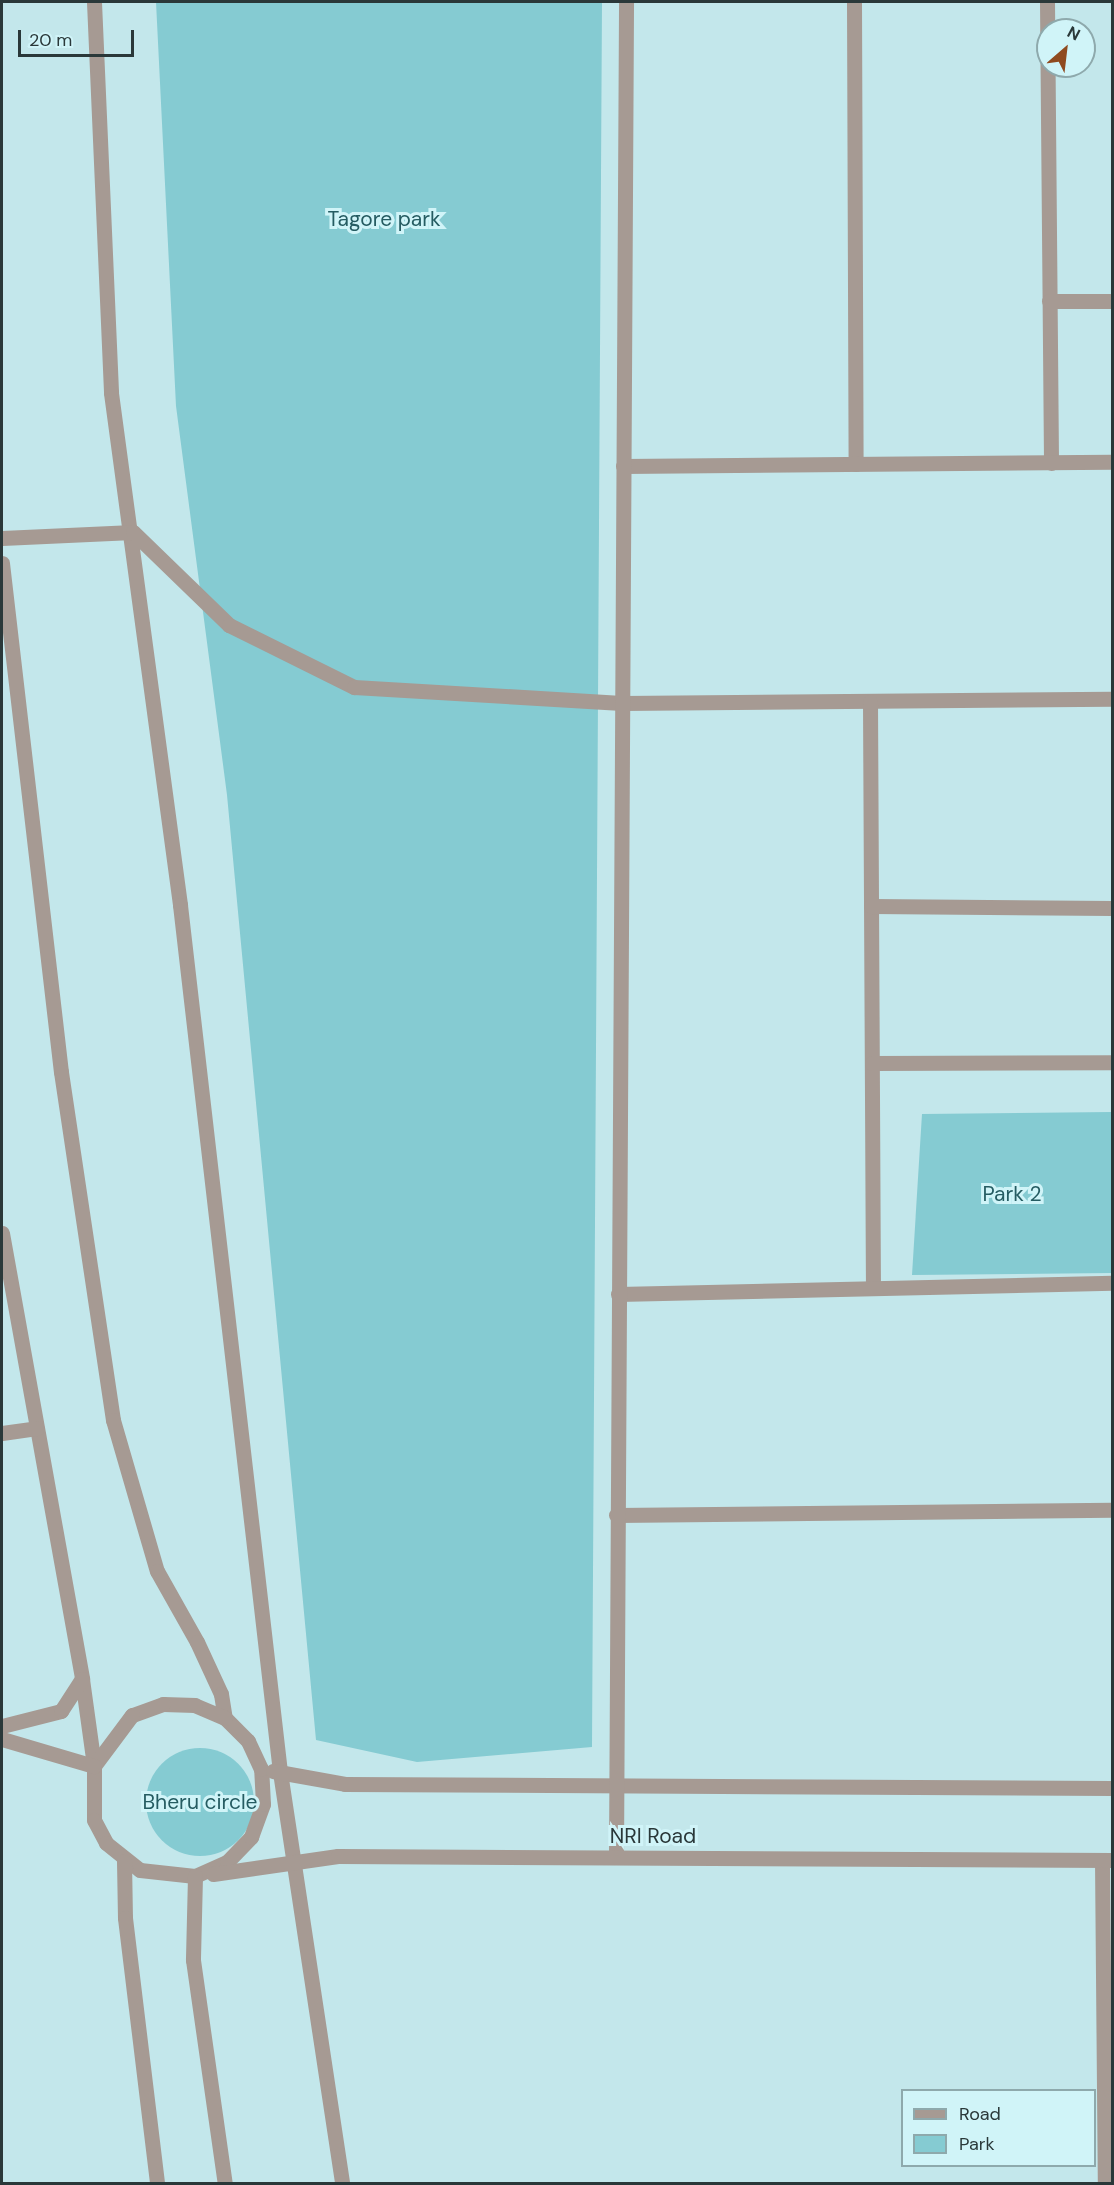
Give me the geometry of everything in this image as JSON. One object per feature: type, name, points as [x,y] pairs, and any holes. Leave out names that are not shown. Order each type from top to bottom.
[{"type":"street","points":[[94,2],[111,393],[133,532],[280,1772],[296,1862],[342,2184]]},
{"type":"street","points":[[616,1857],[616,1515],[626,2]]},
{"type":"street","points":[[854,2],[856,464]]},
{"type":"street","points":[[1047,2],[1051,463]]},
{"type":"street","points":[[1049,301],[1113,301]]},
{"type":"street","points":[[623,466],[1113,462]]},
{"type":"street","points":[[2,538],[133,532],[229,625],[354,687],[622,704],[1113,699]]},
{"type":"street","points":[[2,563],[61,1072],[113,1420],[157,1571],[212,1673],[225,1718]]},
{"type":"street","points":[[870,702],[873,1288]]},
{"type":"street","points":[[871,906],[1113,908]]},
{"type":"street","points":[[872,1063],[1113,1062]]},
{"type":"street","points":[[2,1233],[82,1679],[94,1766],[94,1820],[124,1861],[140,1870],[195,1876],[227,1862],[251,1837],[263,1804],[261,1769],[248,1741],[225,1718],[195,1705],[163,1704],[132,1715],[94,1766]]},
{"type":"street","points":[[618,1294],[1113,1283]]},
{"type":"street","points":[[2,1433],[37,1428]]},
{"type":"street","points":[[616,1515],[1113,1510]]},
{"type":"street","points":[[2,1726],[61,1711],[82,1679]]},
{"type":"street","points":[[2,1739],[94,1766]]},
{"type":"street","points":[[261,1769],[345,1784],[1113,1788]]},
{"type":"street","name":"NRI Road","points":[[195,1876],[338,1856],[1107,1860]]},
{"type":"street","points":[[1105,2184],[1107,1860]]},
{"type":"street","points":[[124,1861],[125,1918],[157,2184]]},
{"type":"street","points":[[195,1876],[194,1960],[225,2184]]},
{"type":"green space","name":"Tagore park","points":[[156,2],[602,2],[592,1747],[417,1762],[316,1740],[227,795],[176,406]]},
{"type":"green space","name":"Park 2","points":[[1112,1112],[1112,1273],[912,1275],[922,1114]]},
{"type":"green space","name":"Bheru circle","points":[[200,1748],[221,1752],[239,1763],[250,1781],[254,1802],[250,1823],[239,1841],[221,1852],[200,1856],[179,1852],[161,1841],[150,1823],[146,1802],[150,1781],[161,1763],[179,1752]]}]
